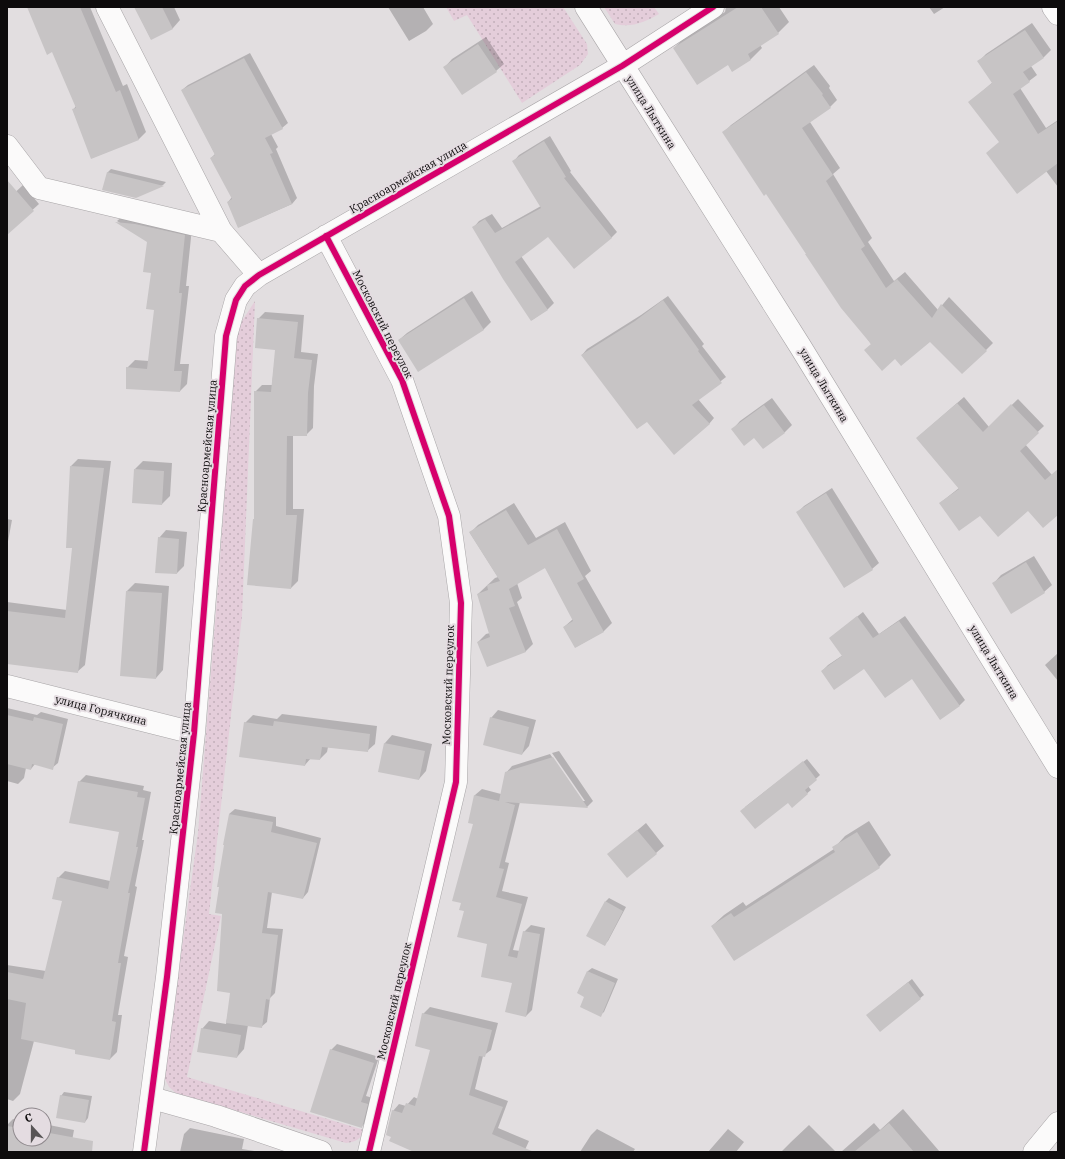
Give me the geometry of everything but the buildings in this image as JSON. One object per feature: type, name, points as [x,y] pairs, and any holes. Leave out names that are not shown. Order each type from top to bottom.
[{"type":"street","points":[[107,7],[220,231],[258,275]]},
{"type":"street","name":"улица Лыткина","points":[[586,7],[800,346],[1058,767]]},
{"type":"street","name":"Красноармейская улица","points":[[144,1152],[152,1098],[194,733],[226,336],[236,300],[245,286],[258,275],[622,66],[713,7]]},
{"type":"street","points":[[1053,7],[1058,14]]},
{"type":"street","points":[[7,146],[39,188],[220,231]]},
{"type":"street","name":"Московский переулок","points":[[326,236],[402,380],[449,516],[461,603],[456,782],[369,1152]]},
{"type":"street","name":"улица Горячкина","points":[[7,686],[194,733]]},
{"type":"street","points":[[152,1098],[216,1116],[321,1152]]},
{"type":"street","points":[[1034,1152],[1058,1123]]},
{"type":"shaded area","points":[[446,7],[563,7],[587,44],[588,54],[580,65],[522,103],[467,15],[454,21]]},
{"type":"shaded area","points":[[604,7],[654,7],[659,14],[638,24],[621,25],[615,24]]},
{"type":"shaded area","points":[[255,301],[242,616],[209,914],[221,916],[187,1077],[364,1130],[358,1140],[346,1143],[176,1093],[169,1087],[164,1077],[198,833],[219,574],[235,342],[240,324]]},
{"type":"cycle path","points":[[144,1152],[167,977],[194,733],[226,336],[236,300],[245,286],[259,275],[622,66],[713,7]]},
{"type":"cycle path","points":[[326,236],[402,380],[449,516],[461,603],[456,782],[369,1152]]}]
